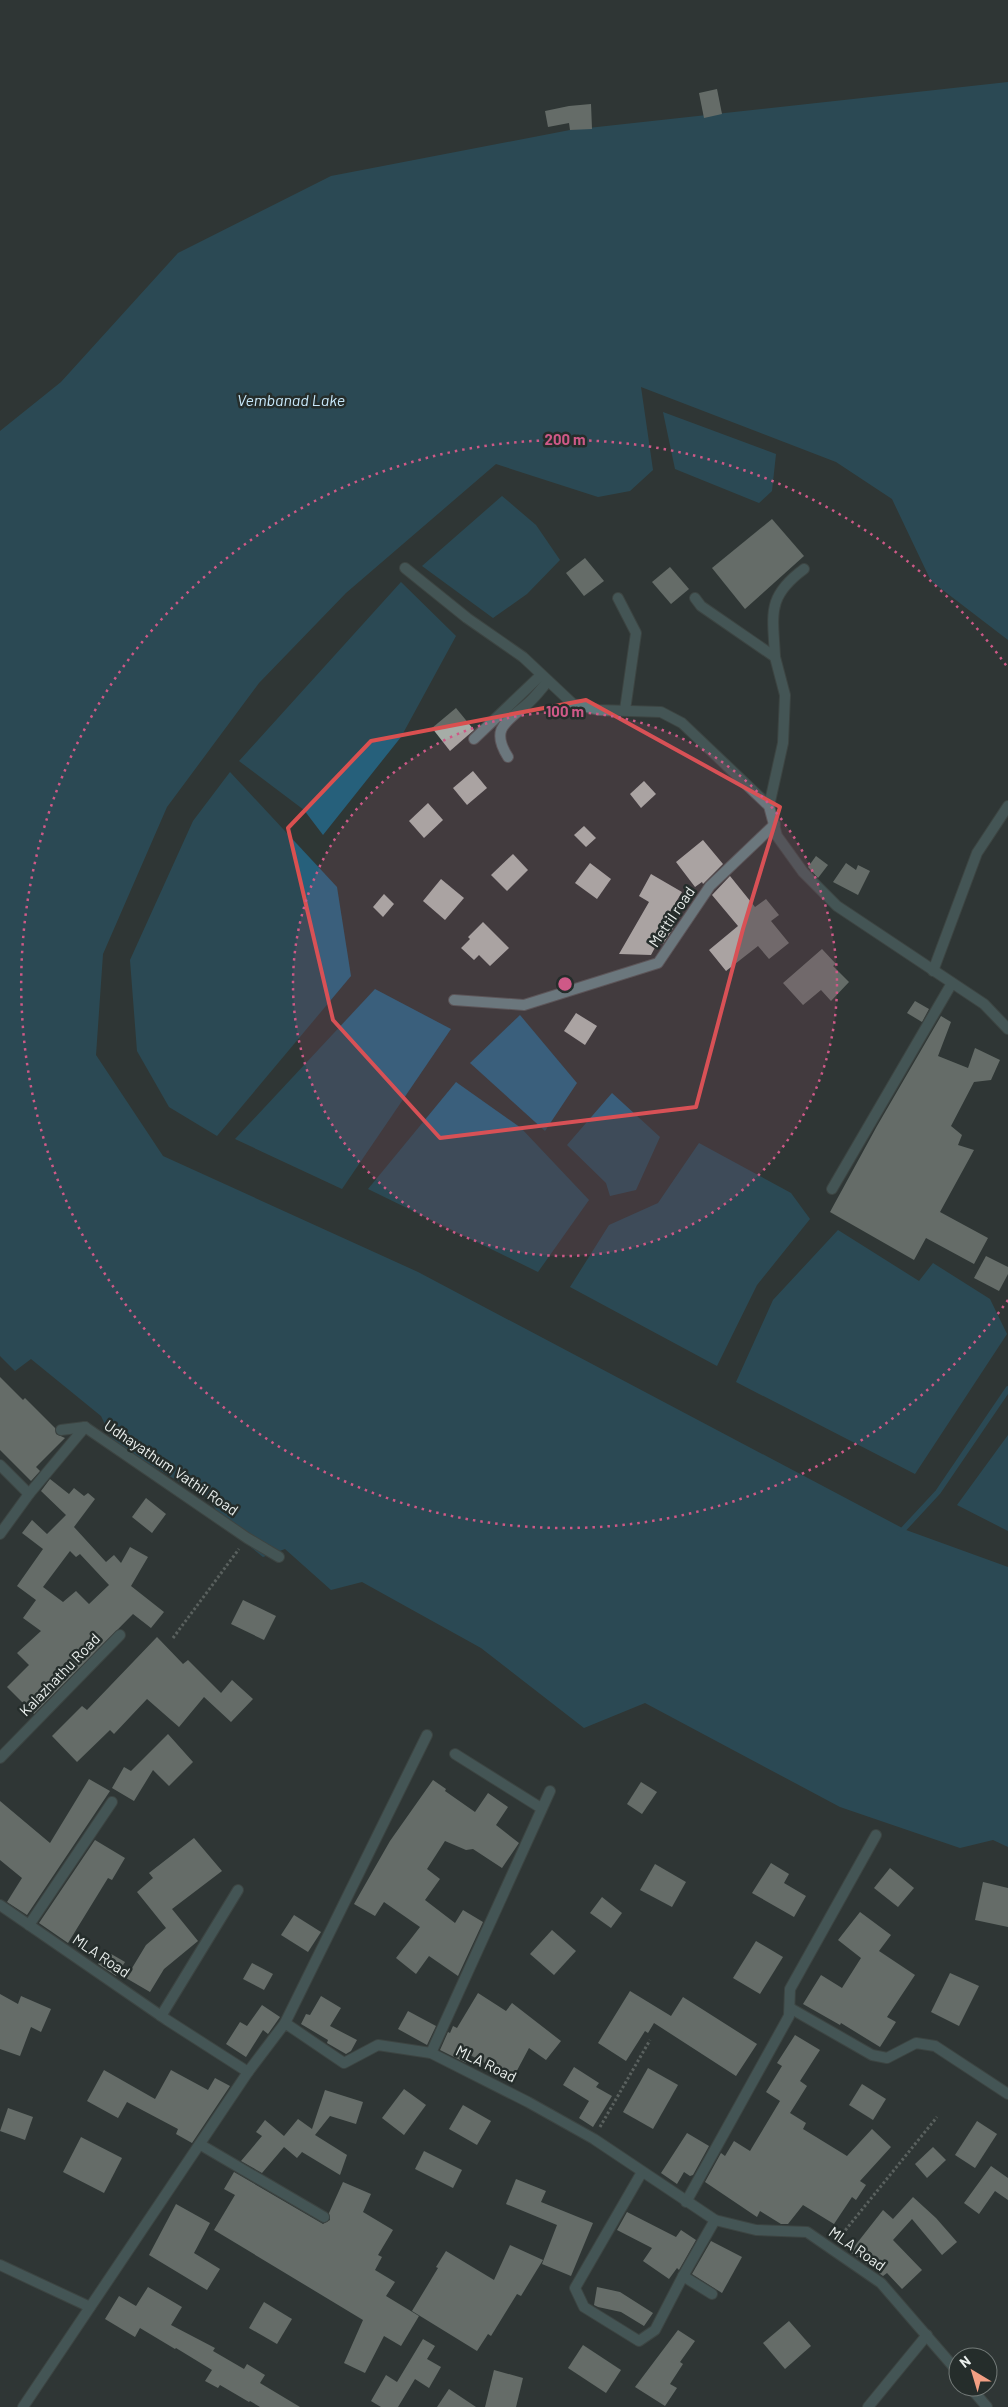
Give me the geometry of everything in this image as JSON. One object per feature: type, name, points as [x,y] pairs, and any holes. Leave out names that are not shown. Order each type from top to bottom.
[{"type":"street","points":[[405,568],[467,618],[522,657],[573,704],[599,710],[661,712],[682,723],[770,806]]},
{"type":"street","points":[[804,569],[786,582],[772,606],[775,657],[785,695],[783,743],[770,806],[777,836],[803,872],[837,906],[984,1004],[1008,1029]]},
{"type":"street","points":[[618,598],[636,632],[625,710]]},
{"type":"street","points":[[695,598],[701,606],[775,657]]},
{"type":"street","points":[[474,740],[545,678]]},
{"type":"street","points":[[508,757],[500,745],[500,731],[508,719],[527,704],[545,678]]},
{"type":"street","points":[[933,971],[977,853],[1008,806]]},
{"type":"street","name":"Mettil road","points":[[454,1000],[524,1005],[658,963],[710,886],[775,824]]},
{"type":"street","points":[[832,1188],[952,983]]},
{"type":"street","points":[[61,1430],[85,1427]]},
{"type":"street","name":"Udhayathum Vathil Road","points":[[0,1534],[29,1494],[85,1427],[247,1538],[279,1557]]},
{"type":"street","points":[[0,1465],[29,1494]]},
{"type":"street","name":"Kalazhathu Road","points":[[0,1758],[120,1635]]},
{"type":"street","points":[[23,2407],[248,2072],[285,2024],[427,1735]]},
{"type":"street","points":[[455,1754],[541,1808]]},
{"type":"street","points":[[430,2053],[550,1791]]},
{"type":"street","points":[[28,1925],[112,1802]]},
{"type":"street","points":[[686,2202],[790,2016],[790,1989],[876,1835]]},
{"type":"street","points":[[161,2016],[238,1890]]},
{"type":"street","name":"MLA Road","points":[[1,1909],[28,1925],[161,2016],[248,2072]]},
{"type":"street","points":[[790,2008],[872,2055],[887,2058],[916,2043],[935,2046],[1008,2094]]},
{"type":"street","name":"MLA Road","points":[[285,2024],[344,2063],[378,2045],[430,2053],[528,2102],[594,2139],[715,2220],[756,2230],[807,2232],[881,2283],[948,2360]]},
{"type":"street","points":[[200,2145],[324,2217]]},
{"type":"street","points":[[642,2172],[575,2288],[577,2296],[584,2307],[639,2341],[655,2330],[715,2220]]},
{"type":"street","points":[[0,2265],[90,2307]]},
{"type":"street","points":[[683,2276],[712,2294]]},
{"type":"street","points":[[868,2407],[927,2335]]},
{"type":"street","points":[[978,2397],[987,2407]]},
{"type":"path","points":[[173,1638],[247,1538]]},
{"type":"path","points":[[594,2139],[650,2040]]},
{"type":"path","points":[[830,2248],[937,2118]]},
{"type":"highlighted area","points":[[586,700],[780,807],[743,929],[696,1107],[440,1138],[333,1020],[288,828],[371,741]]},
{"type":"water","name":"Vembanad Lake","points":[[1008,82],[1008,640],[931,581],[892,499],[836,462],[641,387],[653,470],[630,491],[598,497],[496,464],[346,593],[259,683],[167,807],[103,954],[96,1055],[163,1156],[418,1272],[906,1530],[1008,1567],[1008,1847],[993,1840],[960,1848],[840,1807],[645,1703],[584,1728],[481,1648],[362,1582],[331,1590],[285,1549],[263,1557],[227,1528],[210,1500],[114,1443],[101,1416],[31,1359],[15,1371],[0,1356],[0,431],[61,382],[178,253],[331,176],[570,130]]},
{"type":"water","points":[[663,412],[776,454],[772,491],[759,503],[675,469]]},
{"type":"water","points":[[502,496],[536,525],[560,560],[527,594],[493,618],[422,566]]},
{"type":"water","points":[[401,582],[456,636],[401,737],[323,835],[304,810],[239,761]]},
{"type":"water","points":[[230,772],[337,887],[351,976],[217,1136],[169,1107],[137,1051],[130,960],[193,821]]},
{"type":"water","points":[[375,989],[451,1029],[342,1189],[235,1139]]},
{"type":"water","points":[[520,1015],[577,1083],[545,1131],[470,1063]]},
{"type":"water","points":[[456,1082],[521,1128],[589,1200],[538,1272],[368,1189]]},
{"type":"water","points":[[612,1093],[660,1137],[636,1190],[610,1196],[606,1183],[567,1145]]},
{"type":"water","points":[[699,1143],[791,1193],[810,1219],[757,1285],[717,1366],[570,1287],[609,1225],[658,1203]]},
{"type":"water","points":[[838,1230],[919,1281],[933,1263],[990,1299],[1007,1334],[915,1474],[736,1382],[773,1300]]},
{"type":"water","points":[[1008,1435],[1008,1531],[957,1505]]},
{"type":"building","points":[[717,89],[722,114],[704,118],[699,93]]},
{"type":"building","points":[[591,104],[592,129],[570,130],[569,123],[548,127],[545,111]]},
{"type":"building","points":[[772,519],[804,556],[745,609],[712,568]]},
{"type":"building","points":[[585,558],[604,581],[584,596],[566,573]]},
{"type":"building","points":[[670,567],[689,589],[671,604],[652,582]]},
{"type":"building","points":[[456,708],[474,730],[450,751],[432,728]]},
{"type":"building","points":[[473,771],[487,788],[467,805],[453,788]]},
{"type":"building","points":[[644,781],[656,794],[641,808],[630,794]]},
{"type":"building","points":[[428,803],[443,820],[424,838],[409,821]]},
{"type":"building","points":[[584,826],[596,838],[586,847],[574,835]]},
{"type":"building","points":[[703,840],[723,864],[703,884],[702,882],[695,887],[676,862]]},
{"type":"building","points":[[513,854],[528,870],[507,891],[491,875]]},
{"type":"building","points":[[816,856],[828,865],[818,878],[808,867]]},
{"type":"building","points":[[590,863],[611,879],[597,899],[575,883]]},
{"type":"building","points":[[846,863],[856,870],[858,865],[870,871],[858,895],[833,882]]},
{"type":"building","points":[[651,874],[682,892],[666,919],[676,924],[663,944],[658,942],[651,955],[619,954],[649,902],[639,896]]},
{"type":"building","points":[[730,876],[755,907],[766,899],[779,915],[771,921],[789,943],[769,959],[758,946],[726,971],[709,950],[738,926],[712,895]]},
{"type":"building","points":[[441,879],[464,898],[445,920],[423,901]]},
{"type":"building","points":[[384,894],[394,904],[383,917],[373,907]]},
{"type":"building","points":[[483,922],[509,948],[490,966],[479,955],[474,960],[461,948],[470,939],[468,937]]},
{"type":"building","points":[[822,949],[836,964],[833,966],[849,982],[831,1001],[821,990],[803,1005],[783,983]]},
{"type":"building","points":[[915,1001],[929,1009],[922,1022],[907,1013]]},
{"type":"building","points":[[576,1013],[597,1026],[585,1045],[564,1031]]},
{"type":"building","points":[[941,1016],[951,1022],[938,1056],[968,1068],[975,1048],[1000,1060],[991,1080],[974,1082],[951,1126],[962,1135],[958,1145],[974,1150],[940,1212],[988,1238],[974,1264],[926,1238],[914,1260],[830,1212]]},
{"type":"building","points":[[986,1256],[1008,1267],[1008,1274],[999,1291],[974,1278]]},
{"type":"building","points":[[0,1377],[23,1400],[25,1398],[55,1428],[56,1434],[65,1438],[36,1467],[40,1471],[31,1481],[0,1450]]},
{"type":"building","points":[[50,1479],[69,1494],[74,1488],[84,1496],[88,1493],[95,1499],[74,1527],[106,1562],[114,1555],[121,1563],[130,1547],[148,1557],[131,1586],[164,1612],[151,1628],[133,1614],[34,1714],[7,1687],[29,1665],[17,1653],[41,1631],[23,1618],[36,1600],[17,1586],[43,1549],[22,1533],[32,1520],[47,1534],[66,1515],[41,1491]],"holes":[[[70,1551],[76,1557],[80,1554],[109,1585],[89,1604],[76,1591],[63,1602],[43,1587]]]},
{"type":"building","points":[[146,1498],[166,1514],[152,1533],[132,1517]]},
{"type":"building","points":[[243,1600],[276,1616],[264,1640],[231,1624]]},
{"type":"building","points":[[157,1637],[183,1664],[188,1660],[221,1693],[232,1680],[253,1699],[231,1722],[204,1697],[179,1727],[147,1699],[114,1734],[110,1730],[77,1762],[52,1736],[82,1706],[87,1710]]},
{"type":"building","points":[[168,1734],[193,1762],[169,1786],[153,1770],[134,1801],[112,1788],[124,1767],[131,1771]]},
{"type":"building","points":[[89,1779],[110,1791],[27,1915],[7,1902],[22,1878],[0,1860],[0,1801],[50,1843]]},
{"type":"building","points":[[433,1780],[475,1812],[488,1793],[508,1807],[496,1825],[519,1843],[502,1868],[473,1849],[466,1850],[445,1841],[427,1869],[440,1879],[425,1900],[455,1923],[463,1910],[483,1922],[458,1976],[429,1956],[416,1974],[396,1958],[420,1927],[384,1902],[375,1916],[354,1904],[390,1841]]},
{"type":"building","points":[[641,1782],[657,1792],[642,1814],[627,1804]]},
{"type":"building","points":[[194,1838],[222,1871],[172,1909],[198,1941],[164,1969],[150,1992],[126,1978],[146,1945],[166,1928],[137,1892],[153,1878],[149,1873]]},
{"type":"building","points":[[95,1840],[125,1858],[112,1880],[108,1878],[68,1943],[39,1923]]},
{"type":"building","points":[[771,1863],[789,1874],[784,1883],[806,1896],[794,1917],[752,1893]]},
{"type":"building","points":[[655,1864],[686,1882],[672,1907],[640,1890]]},
{"type":"building","points":[[890,1868],[914,1888],[898,1907],[874,1888]]},
{"type":"building","points":[[983,1882],[1008,1888],[1008,1927],[975,1920]]},
{"type":"building","points":[[602,1897],[622,1913],[611,1928],[590,1913]]},
{"type":"building","points":[[860,1912],[891,1935],[879,1951],[915,1975],[887,2017],[896,2022],[880,2047],[841,2023],[840,2025],[803,2004],[821,1975],[842,1988],[861,1958],[838,1940]]},
{"type":"building","points":[[294,1915],[321,1932],[308,1952],[281,1935]]},
{"type":"building","points":[[552,1930],[576,1951],[554,1975],[530,1954]]},
{"type":"building","points":[[756,1941],[783,1957],[760,1994],[733,1978]]},
{"type":"building","points":[[106,1951],[125,1962],[116,1976],[98,1964]]},
{"type":"building","points":[[252,1963],[273,1974],[264,1990],[243,1979]]},
{"type":"building","points":[[950,1973],[979,1986],[959,2026],[931,2012]]},
{"type":"building","points":[[630,1991],[671,2016],[683,1997],[757,2044],[736,2076],[654,2023],[648,2033],[645,2031],[626,2061],[598,2043]]},
{"type":"building","points":[[478,1993],[506,2011],[512,2003],[561,2041],[546,2060],[529,2048],[513,2078],[470,2055],[466,2063],[440,2050],[448,2032],[450,2033],[453,2026],[457,2028]]},
{"type":"building","points":[[0,1994],[18,2004],[21,1996],[51,2009],[41,2032],[31,2027],[20,2056],[0,2049]]},
{"type":"building","points":[[321,1996],[341,2008],[330,2026],[357,2040],[351,2051],[346,2054],[327,2043],[328,2040],[301,2024],[306,2014],[310,2015]]},
{"type":"building","points":[[262,2005],[280,2017],[268,2034],[263,2030],[246,2057],[226,2044],[240,2022],[247,2026]]},
{"type":"building","points":[[408,2011],[436,2026],[427,2045],[398,2029]]},
{"type":"building","points":[[795,2035],[820,2050],[800,2081],[807,2086],[790,2113],[806,2123],[803,2129],[847,2156],[872,2129],[891,2147],[860,2181],[866,2185],[856,2200],[852,2197],[834,2224],[803,2205],[788,2224],[781,2224],[760,2211],[757,2217],[705,2182],[721,2153],[725,2156],[734,2141],[750,2151],[780,2101],[766,2092],[782,2066],[777,2063]]},
{"type":"building","points":[[574,2067],[599,2083],[596,2087],[612,2096],[593,2127],[579,2118],[589,2101],[563,2085]]},
{"type":"building","points":[[648,2068],[678,2085],[653,2129],[623,2112]]},
{"type":"building","points":[[104,2070],[155,2099],[171,2070],[208,2090],[215,2078],[230,2086],[192,2143],[176,2134],[178,2129],[127,2102],[118,2118],[87,2101]]},
{"type":"building","points":[[862,2084],[886,2099],[873,2120],[849,2105]]},
{"type":"building","points":[[404,2089],[426,2105],[404,2135],[382,2118]]},
{"type":"building","points":[[325,2090],[363,2102],[356,2124],[330,2116],[315,2135],[347,2155],[340,2175],[302,2152],[297,2158],[284,2147],[262,2173],[241,2161],[262,2136],[256,2132],[265,2120],[284,2136],[298,2119],[312,2129]]},
{"type":"building","points":[[463,2105],[491,2121],[477,2145],[449,2129]]},
{"type":"building","points":[[8,2108],[33,2117],[25,2140],[0,2131]]},
{"type":"building","points":[[977,2121],[997,2134],[975,2168],[955,2155]]},
{"type":"building","points":[[687,2133],[709,2146],[693,2175],[690,2176],[684,2172],[677,2184],[661,2173]]},
{"type":"building","points":[[81,2137],[122,2158],[104,2193],[63,2172]]},
{"type":"building","points":[[933,2147],[946,2160],[927,2178],[915,2164]]},
{"type":"building","points":[[424,2151],[462,2170],[453,2188],[415,2169]]},
{"type":"building","points":[[991,2166],[1008,2178],[1008,2200],[995,2191],[979,2214],[964,2203]]},
{"type":"building","points":[[234,2172],[323,2224],[330,2220],[329,2213],[343,2182],[371,2194],[363,2212],[393,2230],[378,2255],[382,2257],[375,2270],[395,2282],[386,2296],[419,2316],[401,2346],[384,2336],[365,2373],[344,2363],[363,2320],[214,2230],[235,2195],[224,2189]]},
{"type":"building","points":[[516,2179],[546,2191],[541,2202],[593,2223],[571,2276],[542,2264],[557,2225],[506,2204]]},
{"type":"building","points":[[913,2197],[936,2218],[957,2242],[942,2255],[912,2219],[893,2240],[922,2270],[902,2289],[887,2273],[883,2276],[850,2252],[883,2210],[893,2219]]},
{"type":"building","points":[[176,2204],[210,2223],[194,2253],[220,2269],[207,2290],[149,2255]]},
{"type":"building","points":[[627,2212],[676,2237],[681,2230],[696,2240],[679,2270],[677,2268],[669,2279],[643,2261],[652,2248],[617,2230]]},
{"type":"building","points":[[711,2241],[742,2257],[722,2293],[692,2274]]},
{"type":"building","points":[[510,2245],[543,2260],[521,2296],[517,2294],[491,2336],[488,2334],[477,2351],[412,2311],[446,2251],[494,2280]]},
{"type":"building","points":[[148,2287],[182,2307],[171,2325],[215,2348],[213,2351],[244,2369],[247,2364],[265,2375],[260,2383],[300,2407],[260,2407],[220,2385],[218,2388],[205,2381],[212,2370],[176,2348],[140,2328],[135,2337],[105,2319],[119,2296],[136,2306]]},
{"type":"building","points":[[597,2287],[620,2292],[653,2313],[644,2326],[621,2312],[598,2307],[594,2305]]},
{"type":"building","points":[[264,2302],[292,2319],[277,2344],[249,2328]]},
{"type":"building","points":[[789,2321],[811,2346],[785,2369],[763,2343]]},
{"type":"building","points":[[678,2330],[695,2341],[680,2362],[683,2364],[670,2384],[677,2388],[665,2406],[635,2387]]},
{"type":"building","points":[[423,2339],[435,2346],[427,2359],[441,2367],[429,2388],[415,2379],[398,2407],[381,2407],[371,2401],[386,2375],[397,2382]]},
{"type":"building","points":[[583,2345],[621,2370],[606,2393],[568,2368]]},
{"type":"building","points":[[494,2370],[523,2378],[516,2407],[485,2407]]},
{"type":"building","points":[[449,2389],[476,2407],[437,2407]]},
{"type":"waterway","points":[[900,1533],[938,1492],[1008,1389]]}]
